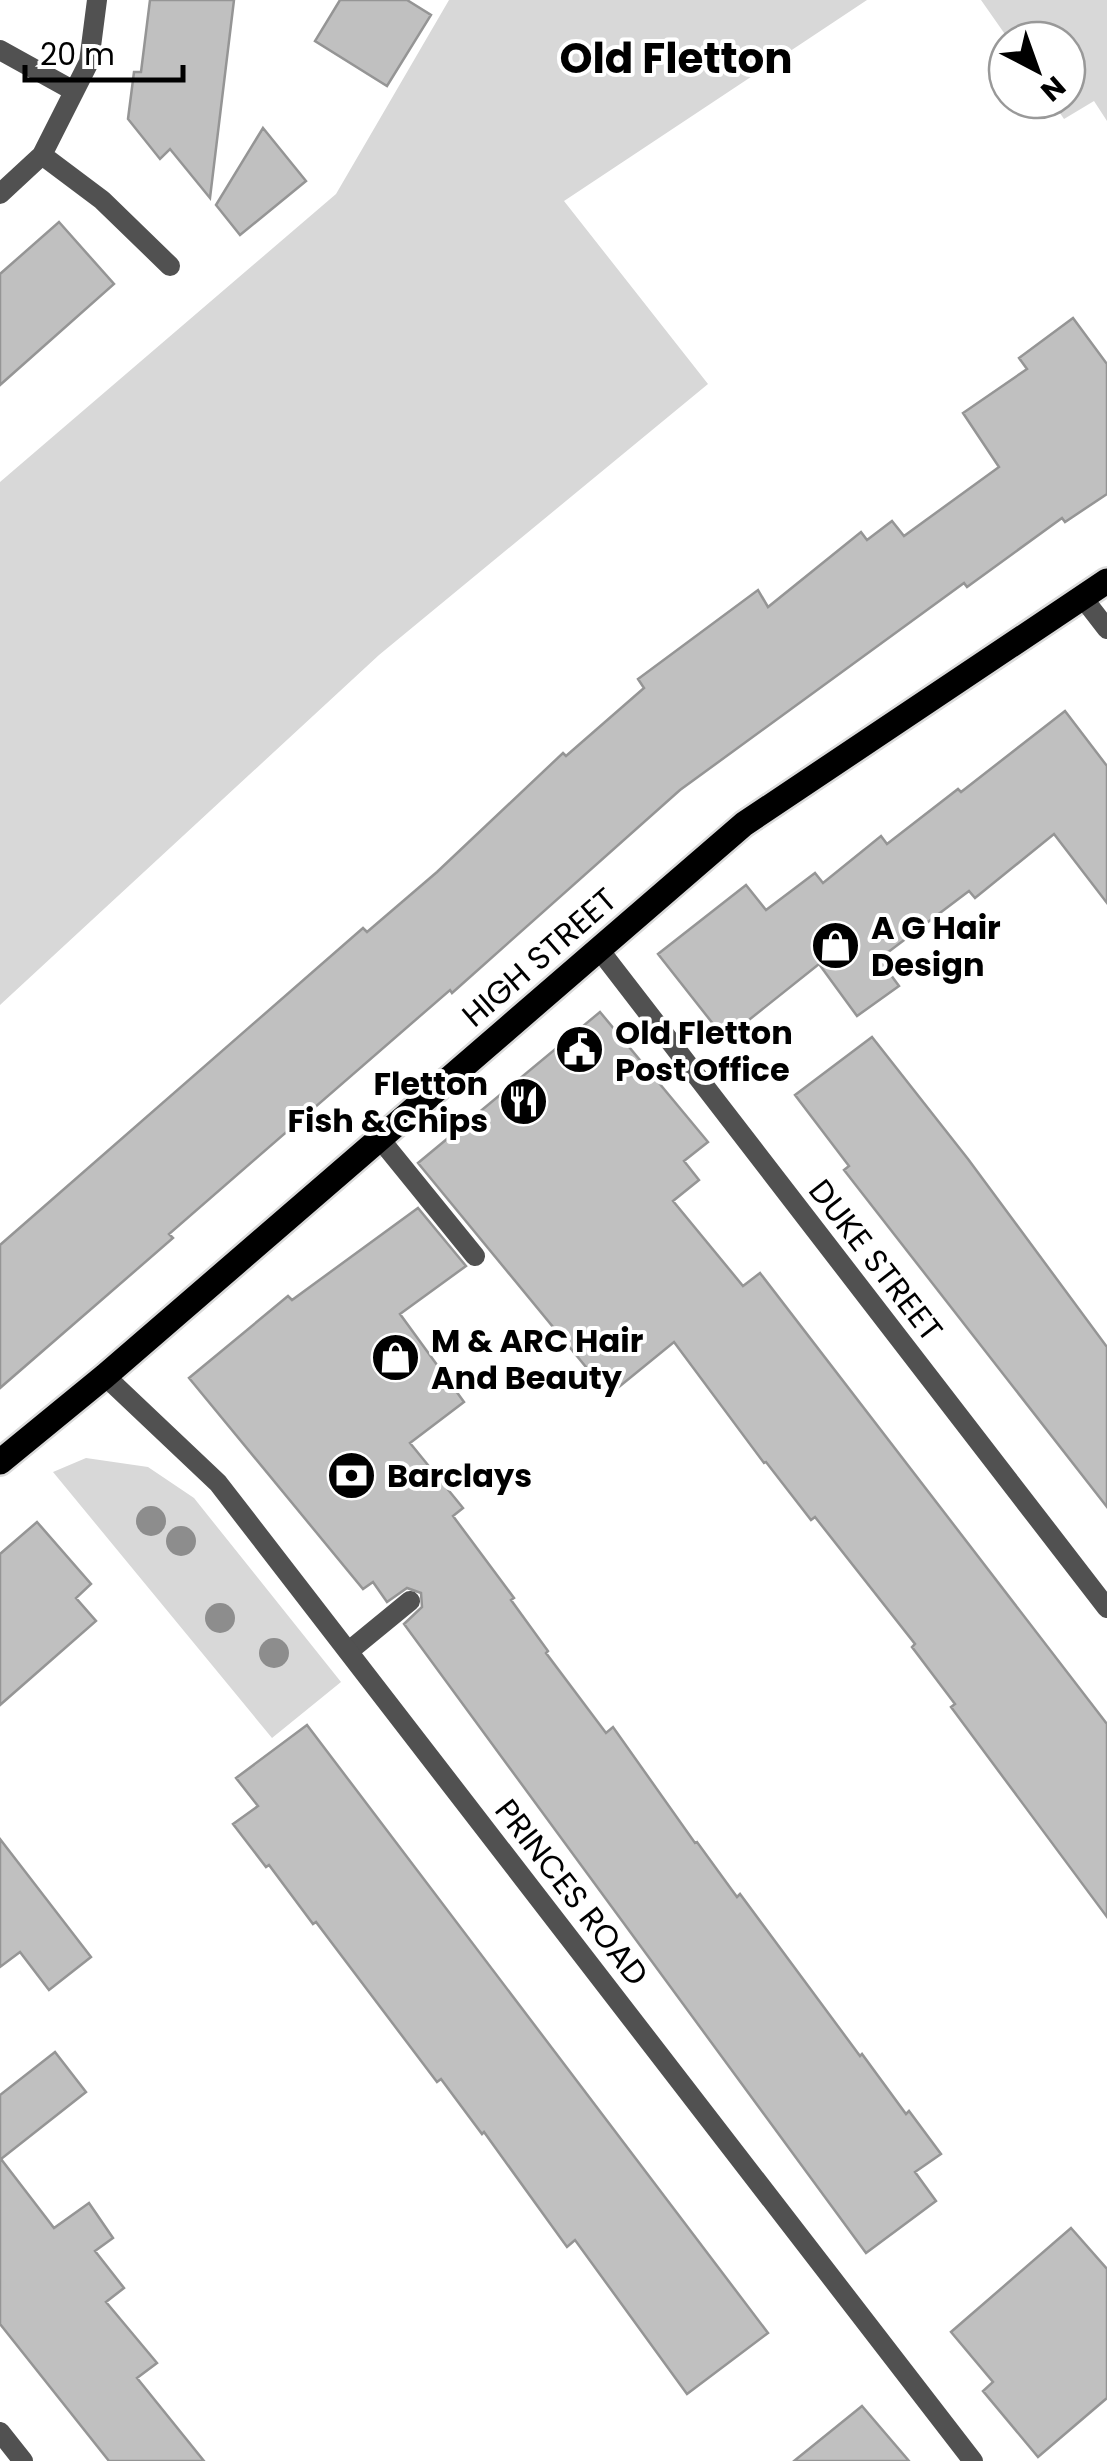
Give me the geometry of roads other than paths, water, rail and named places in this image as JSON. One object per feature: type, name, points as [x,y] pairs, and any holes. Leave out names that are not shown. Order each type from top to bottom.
[{"type":"main road","name":"HIGH STREET","points":[[0,1462],[105,1376],[744,824],[1107,581]]},
{"type":"street","points":[[0,194],[42,155],[89,62],[97,0]]},
{"type":"street","points":[[0,50],[74,92]]},
{"type":"street","points":[[42,155],[102,200],[170,266]]},
{"type":"street","points":[[1083,598],[1107,629]]},
{"type":"street","name":"DUKE STREET","points":[[598,948],[1107,1608]]},
{"type":"street","points":[[380,1139],[476,1256]]},
{"type":"street","name":"PRINCES ROAD","points":[[105,1376],[218,1483],[973,2461]]},
{"type":"street","points":[[350,1651],[410,1601]]},
{"type":"street","points":[[0,2432],[23,2461]]},
{"type":"place","name":"A G Hair Design","points":[[836,945]]},
{"type":"place","name":"Old Fletton Post Office","points":[[580,1050]]},
{"type":"place","name":"Fletton Fish & Chips","points":[[523,1101]]},
{"type":"place","name":"M & ARC Hair And Beauty","points":[[396,1358]]},
{"type":"place","name":"Barclays","points":[[352,1475]]},
{"type":"district","name":"Old Fletton","points":[[676,58]]}]
